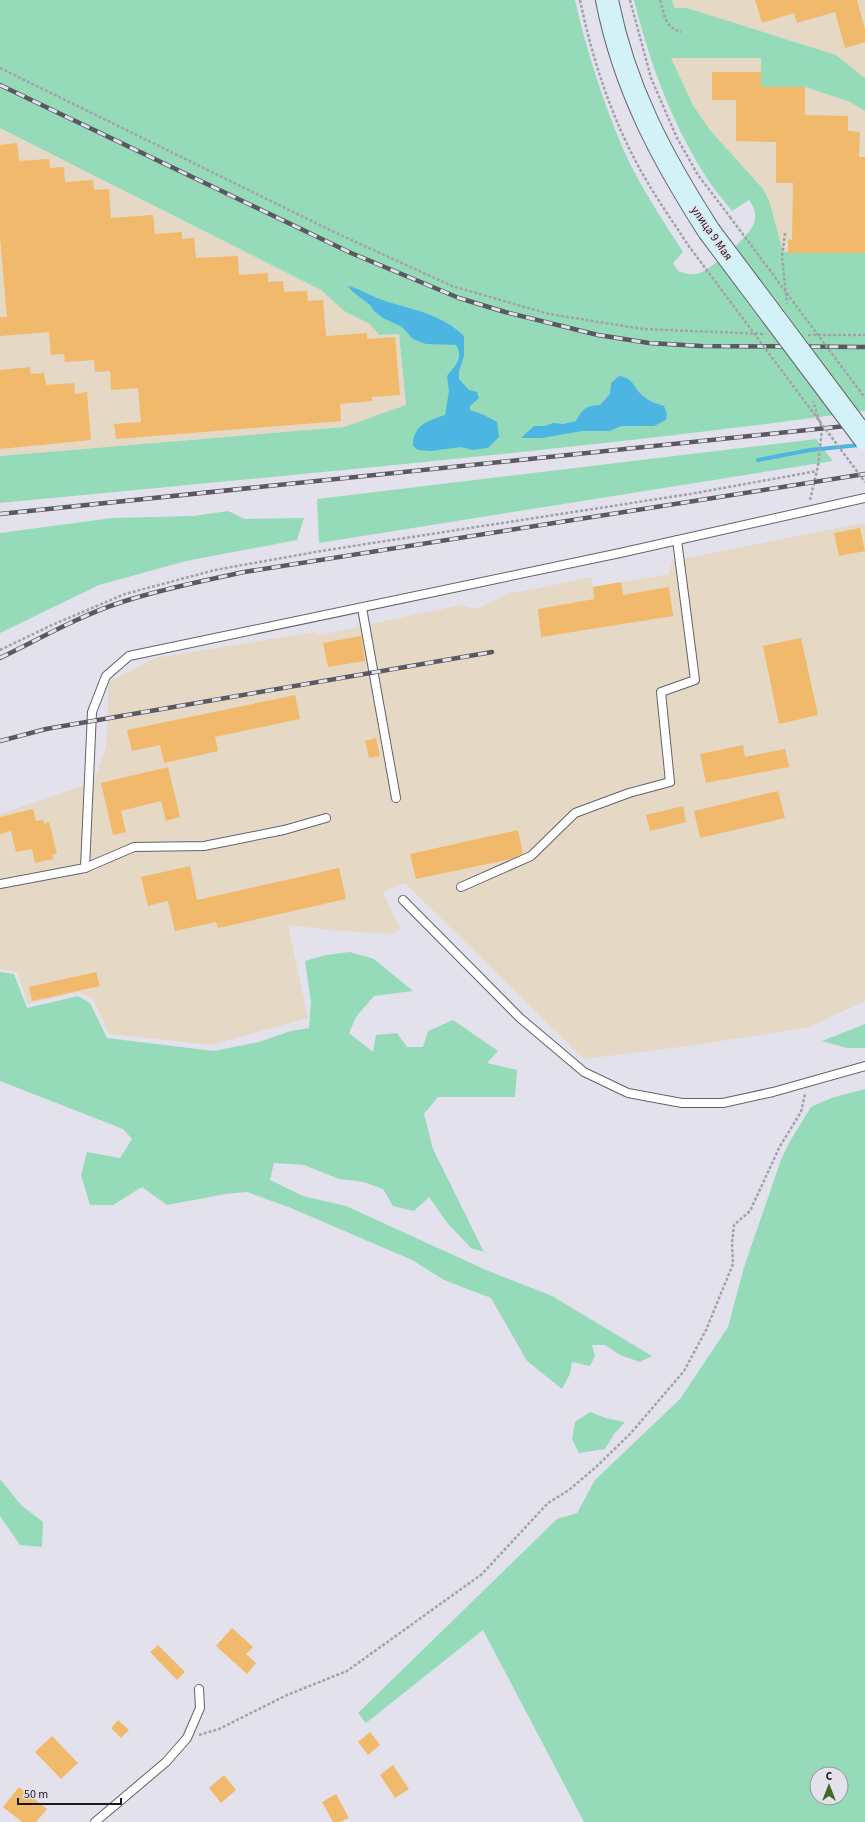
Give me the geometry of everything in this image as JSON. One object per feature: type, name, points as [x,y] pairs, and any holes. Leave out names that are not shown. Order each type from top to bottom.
[{"type":"main road","name":"улица 9 Мая","points":[[607,0],[618,46],[630,83],[645,120],[665,160],[709,230],[865,439]]},
{"type":"lane","points":[[85,868],[92,712],[106,676],[129,656],[362,608],[865,498]]},
{"type":"lane","points":[[461,887],[531,856],[575,813],[630,793],[670,782],[661,692],[696,680],[676,540]]},
{"type":"lane","points":[[362,608],[396,798]]},
{"type":"lane","points":[[0,884],[85,868],[134,847],[204,846],[284,830],[326,818]]},
{"type":"lane","points":[[403,900],[520,1018],[584,1072],[628,1093],[682,1103],[723,1103],[804,1084],[865,1066]]},
{"type":"lane","points":[[95,1822],[166,1762],[187,1738],[200,1708],[199,1689]]},
{"type":"path","points":[[580,0],[587,33],[604,87],[627,142],[645,178],[688,245],[865,482]]},
{"type":"path","points":[[630,0],[651,78],[678,138],[698,175],[865,398]]},
{"type":"path","points":[[660,0],[667,23],[672,29],[681,32]]},
{"type":"path","points":[[0,68],[349,239],[452,286],[549,314],[643,329],[770,334]]},
{"type":"path","points":[[801,335],[865,335]]},
{"type":"path","points":[[809,510],[817,471],[821,440]]},
{"type":"path","points":[[0,650],[52,625],[125,594],[215,570],[320,551],[690,494],[817,471]]},
{"type":"path","points":[[187,1738],[219,1729],[287,1695],[347,1670],[482,1574],[548,1503],[569,1490],[631,1433],[684,1371],[706,1330],[733,1264],[732,1243],[734,1225],[750,1211],[780,1146],[802,1112],[805,1094],[804,1084]]},
{"type":"shaded area","points":[[672,0],[865,0],[865,78],[836,55],[687,8],[674,8]]},
{"type":"shaded area","points":[[671,58],[761,58],[761,87],[805,87],[848,101],[865,111],[865,253],[783,252],[769,200],[763,189],[710,130],[694,107]]},
{"type":"shaded area","points":[[0,128],[321,290],[344,311],[370,324],[379,335],[399,334],[406,405],[344,427],[0,456]]},
{"type":"shaded area","points":[[863,523],[865,526],[865,1001],[809,1027],[696,1045],[584,1059],[405,883],[383,892],[400,929],[391,934],[329,930],[288,925],[308,1018],[211,1045],[109,1034],[93,999],[79,992],[28,1004],[17,972],[0,969],[0,814],[94,782],[106,747],[109,682],[155,658],[314,632],[320,635],[461,605],[476,609],[511,592],[520,592],[591,577],[593,587],[669,574],[672,561]]},
{"type":"green space","points":[[0,0],[575,0],[596,77],[624,151],[644,190],[683,252],[673,263],[678,271],[692,274],[702,272],[710,267],[728,253],[745,236],[754,223],[754,211],[749,200],[732,211],[703,172],[691,152],[680,131],[662,89],[646,45],[634,0],[672,0],[675,8],[687,8],[836,55],[865,78],[865,111],[848,101],[805,87],[761,87],[761,58],[671,58],[694,107],[710,130],[763,189],[769,200],[783,252],[865,253],[865,411],[541,450],[0,503],[0,456],[344,427],[406,405],[399,334],[379,335],[370,324],[344,311],[321,290],[0,128]]},
{"type":"green space","points":[[816,439],[833,461],[319,543],[317,499]]},
{"type":"green space","points":[[228,511],[245,519],[304,518],[297,540],[186,561],[99,585],[0,633],[0,533],[112,518],[193,516]]},
{"type":"green space","points":[[350,952],[374,959],[413,991],[374,996],[356,1017],[349,1033],[373,1052],[376,1035],[397,1033],[407,1047],[423,1047],[428,1031],[453,1020],[498,1051],[487,1063],[517,1070],[515,1097],[438,1097],[424,1114],[433,1149],[484,1252],[471,1248],[448,1224],[429,1197],[414,1211],[393,1206],[383,1189],[363,1182],[339,1179],[304,1165],[274,1163],[270,1180],[303,1196],[346,1206],[486,1270],[552,1296],[652,1356],[640,1362],[620,1355],[605,1345],[592,1345],[595,1356],[590,1366],[572,1362],[570,1374],[562,1389],[527,1361],[491,1298],[444,1280],[412,1260],[291,1208],[247,1192],[226,1194],[167,1205],[142,1187],[113,1205],[90,1205],[81,1175],[87,1152],[120,1158],[132,1139],[123,1129],[0,1081],[0,972],[14,974],[27,1008],[78,996],[90,1003],[107,1038],[214,1051],[259,1042],[291,1031],[309,1028],[311,1003],[305,961],[326,955]]},
{"type":"green space","points":[[865,1024],[865,1048],[847,1048],[822,1041]]},
{"type":"green space","points":[[865,1089],[865,1822],[584,1822],[483,1630],[366,1723],[358,1713],[557,1519],[577,1513],[595,1480],[680,1399],[728,1327],[744,1267],[781,1160],[790,1141],[811,1107],[831,1098]]},
{"type":"green space","points":[[590,1412],[606,1418],[625,1422],[614,1434],[605,1449],[579,1453],[572,1439],[575,1422]]},
{"type":"green space","points":[[0,1479],[21,1505],[43,1522],[42,1547],[20,1545],[0,1516]]},
{"type":"water","points":[[348,286],[380,299],[417,310],[437,318],[464,336],[464,356],[459,371],[459,379],[469,390],[477,392],[479,398],[470,406],[470,410],[497,422],[499,437],[488,448],[472,450],[461,447],[431,451],[418,450],[413,446],[415,433],[422,425],[432,419],[445,415],[449,391],[447,376],[458,362],[459,358],[456,345],[426,344],[413,339],[402,327],[383,318],[374,311],[370,305]]},
{"type":"water","points":[[619,376],[631,381],[645,398],[664,406],[667,414],[666,420],[654,426],[621,426],[610,431],[582,431],[542,438],[521,438],[534,426],[545,426],[553,423],[563,424],[576,421],[580,413],[585,408],[600,405],[610,394],[611,383]]},
{"type":"building","points":[[755,0],[857,0],[865,29],[865,42],[845,48],[835,12],[797,23],[794,13],[762,23]]},
{"type":"building","points":[[712,72],[761,72],[761,87],[805,87],[805,115],[848,116],[848,131],[860,132],[859,157],[865,157],[865,253],[788,253],[788,239],[792,240],[793,183],[776,183],[776,142],[736,141],[736,100],[712,100]]},
{"type":"building","points":[[17,143],[19,161],[49,159],[50,168],[64,167],[65,182],[93,180],[94,190],[109,189],[111,218],[153,215],[155,234],[182,232],[182,239],[194,238],[196,258],[238,256],[239,275],[268,273],[268,282],[283,281],[284,292],[307,291],[308,301],[323,300],[326,336],[367,333],[367,339],[395,337],[400,395],[372,397],[372,401],[340,404],[341,421],[116,439],[114,424],[141,422],[138,388],[111,390],[110,371],[95,372],[94,360],[65,362],[64,354],[51,355],[49,332],[0,336],[0,317],[7,317],[0,238],[0,145]]},
{"type":"building","points":[[30,367],[31,374],[44,373],[46,385],[74,383],[75,394],[87,392],[91,440],[0,449],[0,370]]},
{"type":"building","points":[[860,528],[865,551],[839,556],[834,533]]},
{"type":"building","points":[[621,582],[623,595],[669,587],[673,616],[541,637],[538,609],[594,599],[593,587]]},
{"type":"building","points":[[361,636],[365,661],[328,667],[323,643]]},
{"type":"building","points":[[801,638],[818,715],[779,724],[763,646]]},
{"type":"building","points":[[295,695],[300,719],[215,737],[218,751],[164,763],[160,745],[132,751],[127,730]]},
{"type":"building","points":[[376,738],[380,756],[369,758],[365,741]]},
{"type":"building","points":[[743,745],[745,757],[785,749],[789,767],[706,783],[700,754]]},
{"type":"building","points":[[168,767],[180,817],[166,821],[161,801],[121,811],[126,832],[113,835],[101,783]]},
{"type":"building","points":[[778,791],[785,818],[700,838],[694,811]]},
{"type":"building","points":[[683,806],[686,822],[650,831],[646,815]]},
{"type":"building","points":[[33,809],[36,821],[43,820],[44,824],[49,822],[57,854],[52,855],[53,859],[35,863],[32,849],[16,852],[11,831],[0,834],[0,817]]},
{"type":"building","points":[[518,830],[523,854],[511,859],[416,879],[410,854]]},
{"type":"building","points":[[190,866],[197,900],[339,868],[346,899],[218,928],[216,922],[175,931],[168,901],[148,906],[141,877]]},
{"type":"building","points":[[96,972],[100,986],[32,1001],[29,987]]},
{"type":"building","points":[[232,1628],[253,1647],[246,1654],[256,1663],[247,1674],[216,1646]]},
{"type":"building","points":[[158,1645],[185,1672],[177,1680],[150,1652]]},
{"type":"building","points":[[118,1720],[129,1730],[121,1738],[111,1728]]},
{"type":"building","points":[[370,1732],[380,1745],[368,1755],[358,1742]]},
{"type":"building","points":[[52,1736],[78,1763],[61,1779],[35,1752]]},
{"type":"building","points":[[393,1765],[409,1789],[395,1798],[380,1775]]},
{"type":"building","points":[[224,1775],[236,1790],[221,1803],[209,1788]]},
{"type":"building","points":[[19,1787],[47,1809],[36,1822],[22,1822],[3,1807]]},
{"type":"building","points":[[336,1794],[349,1818],[340,1822],[333,1822],[322,1802]]},
{"type":"waterway","points":[[758,460],[810,450],[860,445]]},
{"type":"railway","points":[[0,85],[351,253],[459,298],[505,312],[598,335],[649,343],[701,346],[865,347]]},
{"type":"railway","points":[[0,514],[865,424]]},
{"type":"railway","points":[[0,658],[76,620],[107,607],[167,589],[244,572],[865,474]]},
{"type":"railway","points":[[0,741],[46,729],[492,652]]}]
